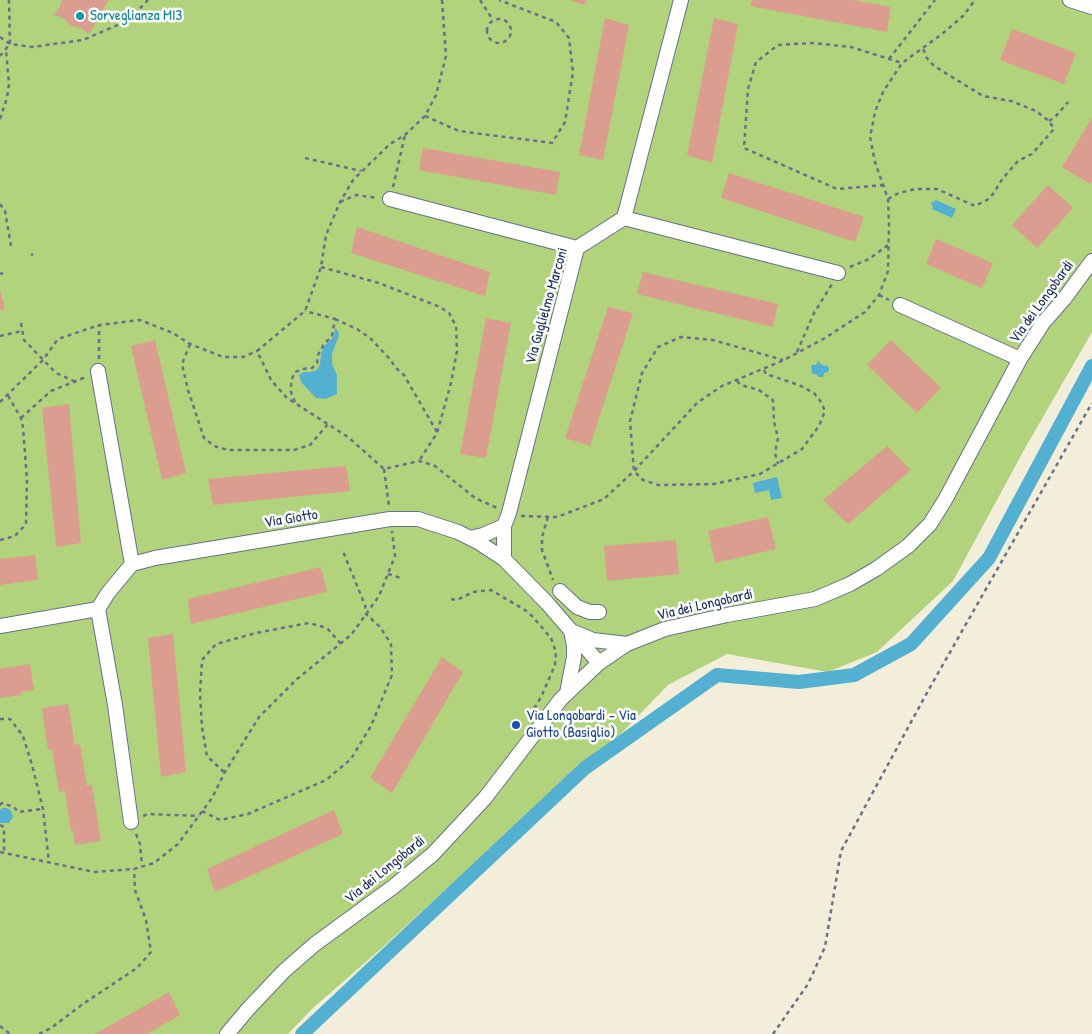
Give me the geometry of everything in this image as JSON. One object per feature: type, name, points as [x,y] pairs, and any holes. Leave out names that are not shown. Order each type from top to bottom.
[{"type":"street","points":[[681,0],[624,218],[838,273]]},
{"type":"street","points":[[1070,0],[1092,7]]},
{"type":"street","points":[[390,199],[577,248]]},
{"type":"street","name":"Via Guglielmo Marconi","points":[[504,559],[504,526],[509,513],[577,248],[624,218]]},
{"type":"street","name":"Via dei Longobardi","points":[[227,1034],[284,971],[315,944],[393,887],[439,848],[485,798],[531,735],[567,693],[599,662],[627,644],[665,629],[727,615],[815,599],[850,584],[876,569],[908,546],[930,524],[945,500],[1020,359],[1043,323],[1064,299],[1092,261]]},
{"type":"street","points":[[900,304],[1020,359]]},
{"type":"street","points":[[98,371],[132,564],[116,582],[98,609],[115,705],[131,822]]},
{"type":"street","name":"Via Giotto","points":[[132,564],[155,558],[390,519],[418,519],[438,524],[470,538],[504,559],[547,603],[599,662]]},
{"type":"street","points":[[470,538],[504,526]]},
{"type":"street","points":[[560,591],[578,607],[590,612],[599,612]]},
{"type":"street","points":[[0,626],[98,609]]},
{"type":"street","points":[[567,693],[574,657],[571,631]]},
{"type":"street","name":"Via Giotto","points":[[571,631],[593,640],[627,644]]},
{"type":"path","points":[[0,56],[10,44],[9,0]]},
{"type":"path","points":[[0,37],[10,44],[32,46],[82,40],[129,20],[148,0]]},
{"type":"path","points":[[0,402],[43,360],[58,339],[99,326],[140,320],[173,333],[190,344],[223,357],[242,358],[257,351],[305,311],[321,266],[326,235],[340,202],[361,170],[390,144],[405,135],[425,116],[436,95],[446,56],[442,0]]},
{"type":"path","points":[[480,0],[493,20]]},
{"type":"path","points":[[425,116],[459,131],[552,143],[565,122],[573,72],[569,38],[556,22],[499,0]]},
{"type":"path","points":[[889,59],[935,0]]},
{"type":"path","points":[[384,469],[419,461],[435,466],[475,498],[509,513],[522,516],[557,517],[604,499],[634,471],[697,403],[722,386],[764,370],[796,354],[865,312],[879,295],[888,271],[888,199],[875,162],[870,137],[874,112],[883,92],[902,63],[963,16],[976,0]]},
{"type":"path","points":[[502,19],[511,28],[510,37],[502,43],[491,40],[487,35],[487,28],[493,20],[502,19]]},
{"type":"path","points":[[884,185],[837,189],[744,148],[748,90],[756,62],[778,45],[813,43],[851,46],[902,63]]},
{"type":"path","points":[[888,199],[899,193],[937,189],[975,206],[994,194],[1018,161],[1032,154],[1054,129],[1036,111],[1011,101],[983,96],[934,66],[926,58],[923,48]]},
{"type":"path","points":[[0,118],[7,98],[9,84],[6,50]]},
{"type":"path","points":[[1048,121],[1056,116],[1068,102]]},
{"type":"path","points":[[340,202],[356,195],[390,199],[405,135]]},
{"type":"path","points":[[305,158],[361,170]]},
{"type":"path","points":[[0,204],[5,211],[12,246]]},
{"type":"path","points":[[796,354],[814,313],[838,273],[869,259],[888,244]]},
{"type":"path","points":[[321,266],[379,283],[440,307],[450,313],[456,326],[457,351],[451,383],[437,433],[419,461]]},
{"type":"path","points":[[305,311],[336,319],[357,329],[370,338],[404,375],[437,433]]},
{"type":"path","points":[[296,403],[291,392],[291,381],[296,372],[312,368],[317,363],[318,355],[324,344],[332,336],[336,319]]},
{"type":"path","points":[[21,323],[24,340],[56,373],[76,382]]},
{"type":"path","points":[[20,418],[51,391],[76,382],[98,371],[99,326]]},
{"type":"path","points":[[0,336],[22,331]]},
{"type":"path","points":[[764,370],[766,374],[799,385],[814,394],[821,402],[825,411],[819,426],[802,450],[760,474],[714,484],[658,485],[643,480],[634,471],[630,421],[642,373],[658,348],[681,337],[713,340],[784,360]]},
{"type":"path","points":[[190,344],[182,364],[188,390],[204,438],[214,446],[228,450],[294,450],[310,444],[328,424]]},
{"type":"path","points":[[0,825],[4,827],[2,852],[94,872],[134,869],[154,863],[178,844],[212,798],[224,772],[259,717],[297,679],[351,635],[379,596],[394,556],[384,469],[348,437],[287,398],[271,380],[257,351]]},
{"type":"path","points":[[737,381],[742,385],[760,390],[774,400],[774,422],[778,438],[775,453],[778,464]]},
{"type":"path","points":[[0,540],[15,536],[26,524],[24,427],[7,394]]},
{"type":"path","points":[[773,1034],[808,984],[825,947],[841,851],[930,689],[1092,403]]},
{"type":"path","points":[[548,517],[542,538],[542,550],[547,568],[560,591]]},
{"type":"path","points":[[202,811],[220,820],[248,814],[326,780],[351,759],[371,726],[392,675],[391,644],[380,627],[366,614],[365,605],[342,549]]},
{"type":"path","points":[[388,574],[401,578]]},
{"type":"path","points":[[451,599],[457,600],[473,592],[490,590],[525,610],[552,638],[556,652],[556,665],[536,706],[531,709]]},
{"type":"path","points":[[224,772],[207,756],[202,727],[200,694],[202,660],[216,644],[256,633],[309,623],[328,628],[341,644]]},
{"type":"path","points":[[0,719],[10,719],[23,736],[43,809],[50,862]]},
{"type":"path","points":[[0,805],[2,803],[14,807],[18,812],[43,809]]},
{"type":"path","points":[[142,866],[140,844],[131,822],[148,814],[199,816]]},
{"type":"path","points":[[38,1034],[51,1028],[137,968],[151,952],[146,920],[135,890],[134,869]]},
{"type":"path","points":[[0,1026],[10,1034]]},
{"type":"green space","points":[[0,0],[1092,0],[1092,332],[1024,450],[953,581],[877,652],[828,672],[727,654],[668,685],[613,742],[548,796],[383,947],[313,1008],[288,1034],[0,1034]]},
{"type":"water","points":[[936,200],[956,209],[952,218],[932,209],[931,203]]},
{"type":"water","points":[[335,328],[339,335],[332,354],[332,364],[337,375],[337,394],[326,399],[316,398],[301,382],[299,375],[304,372],[317,370],[323,348],[334,336]]},
{"type":"water","points":[[818,361],[822,365],[828,366],[829,369],[828,372],[824,373],[823,377],[812,374],[811,365],[816,365]]},
{"type":"water","points":[[777,477],[782,498],[771,500],[769,490],[755,493],[753,483]]},
{"type":"water","points":[[7,808],[11,811],[13,817],[9,823],[0,823],[0,810]]},
{"type":"building","name":"Sorveglianza MI3","points":[[62,0],[109,0],[103,9],[102,18],[95,24],[89,34],[81,28],[71,26],[64,19],[54,15],[60,7]]},
{"type":"building","points":[[569,0],[587,0],[585,5]]},
{"type":"building","points":[[752,0],[853,0],[891,7],[887,32],[750,6]]},
{"type":"building","points":[[605,18],[629,25],[603,160],[579,155]]},
{"type":"building","points":[[714,18],[738,24],[712,163],[687,155]]},
{"type":"building","points":[[1012,29],[1076,53],[1064,84],[1000,60]]},
{"type":"building","points":[[1092,118],[1092,181],[1090,184],[1062,167]]},
{"type":"building","points":[[423,148],[560,172],[556,195],[419,170]]},
{"type":"building","points":[[729,173],[864,217],[855,242],[721,198]]},
{"type":"building","points":[[1048,185],[1073,208],[1037,248],[1012,225]]},
{"type":"building","points":[[357,227],[490,272],[485,296],[351,253]]},
{"type":"building","points":[[936,239],[993,263],[982,288],[926,264]]},
{"type":"building","points":[[643,272],[778,304],[773,327],[637,294]]},
{"type":"building","points":[[0,289],[5,310],[0,310]]},
{"type":"building","points":[[608,307],[633,313],[590,446],[565,438]]},
{"type":"building","points":[[486,318],[511,323],[486,458],[460,454]]},
{"type":"building","points":[[155,340],[186,473],[162,480],[131,346]]},
{"type":"building","points":[[891,340],[941,388],[917,413],[867,365]]},
{"type":"building","points":[[69,404],[81,543],[56,547],[42,408]]},
{"type":"building","points":[[887,446],[911,470],[848,524],[823,500]]},
{"type":"building","points":[[346,466],[350,491],[213,505],[208,479]]},
{"type":"building","points":[[768,517],[776,549],[715,563],[708,531]]},
{"type":"building","points":[[676,540],[679,574],[607,581],[604,546]]},
{"type":"building","points":[[35,555],[38,580],[0,585],[0,559]]},
{"type":"building","points":[[321,567],[327,592],[191,624],[188,599]]},
{"type":"building","points":[[173,634],[186,772],[161,777],[148,638]]},
{"type":"building","points":[[442,657],[463,672],[392,793],[370,778]]},
{"type":"building","points":[[30,664],[34,690],[21,692],[21,695],[0,698],[0,669]]},
{"type":"building","points":[[68,704],[75,745],[80,744],[87,786],[92,785],[101,841],[75,845],[65,791],[59,792],[52,749],[48,750],[42,708]]},
{"type":"building","points":[[334,810],[343,834],[215,892],[207,869]]},
{"type":"building","points":[[169,992],[180,1015],[147,1034],[95,1034]]},
{"type":"waterway","points":[[302,1034],[585,768],[717,675],[799,682],[854,675],[911,644],[989,558],[1092,366]]},
{"type":"place","name":"Sorveglianza MI3","points":[[80,16]]},
{"type":"place","name":"Via Longobardi - Via Giotto (Basiglio)","points":[[516,725]]}]
